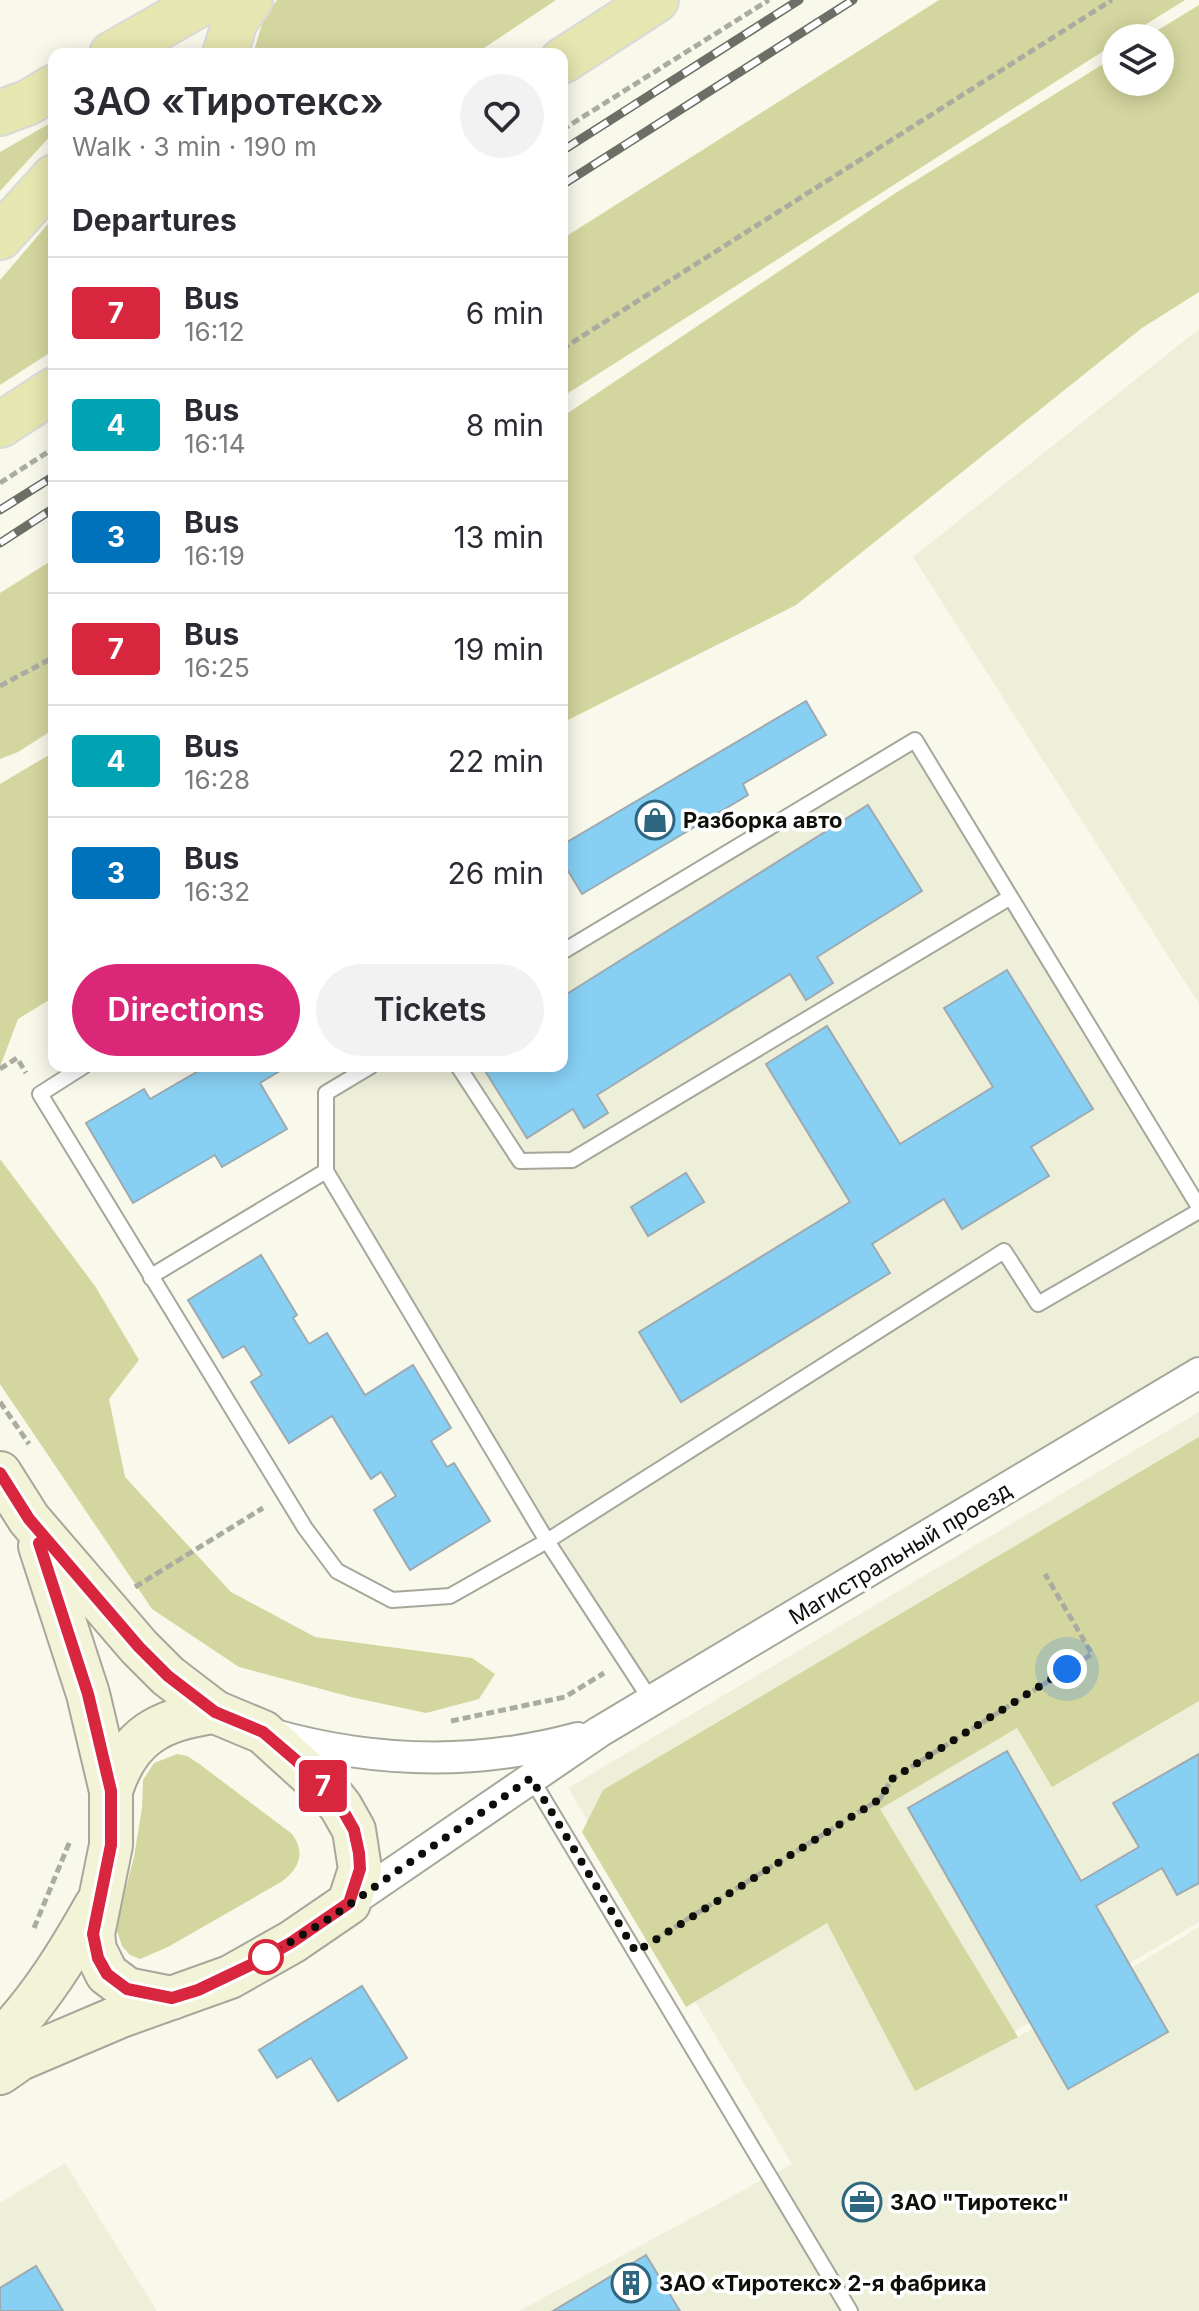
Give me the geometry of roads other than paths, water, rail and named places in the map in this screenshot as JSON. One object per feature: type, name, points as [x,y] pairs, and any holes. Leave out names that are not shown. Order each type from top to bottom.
[{"type":"main road","points":[[123,48],[210,0]]},
{"type":"main road","points":[[170,48],[210,0]]},
{"type":"main road","points":[[227,48],[235,21],[250,0]]},
{"type":"main road","points":[[568,57],[656,0]]},
{"type":"main road","points":[[0,113],[48,91]]},
{"type":"main road","points":[[0,237],[48,184]]},
{"type":"main road","points":[[0,425],[48,394]]},
{"type":"street","name":"Магистральный проезд","points":[[599,1732],[1199,1373]]},
{"type":"street","points":[[18,1463],[29,1519],[70,1634],[111,1791],[111,1845],[93,1934],[98,1958],[107,1974],[127,1989],[172,1998]]},
{"type":"street","points":[[29,1519],[139,1647],[168,1676],[215,1712],[263,1732],[316,1747],[411,1759],[459,1759],[506,1754],[599,1732]]},
{"type":"street","points":[[111,1791],[126,1755],[156,1727],[185,1715],[215,1712]]},
{"type":"street","points":[[263,1732],[330,1793],[354,1830],[360,1869],[349,1903]]},
{"type":"street","points":[[0,2073],[20,2059],[121,2016],[198,1990],[257,1962],[292,1942],[599,1732]]},
{"type":"street","points":[[0,2041],[68,1954],[98,1901]]},
{"type":"lane","points":[[75,1072],[40,1094],[284,1494],[337,1571],[392,1600],[450,1596],[547,1541],[1004,1251],[1038,1304],[1199,1209],[915,740],[568,948]]},
{"type":"lane","points":[[462,1072],[520,1161],[572,1160],[1009,898]]},
{"type":"lane","points":[[361,1072],[326,1093],[326,1171],[547,1541],[652,1702]]},
{"type":"lane","points":[[151,1278],[326,1171]]},
{"type":"lane","points":[[531,1778],[850,2311]]},
{"type":"railway","points":[[568,147],[799,0]]},
{"type":"railway","points":[[568,181],[853,0]]},
{"type":"railway","points":[[0,510],[48,480]]},
{"type":"railway","points":[[0,543],[48,512]]},
{"type":"place","name":"Разборка авто","points":[[655,820]]},
{"type":"place","name":"ЗАО \"Тиротекс\"","points":[[862,2202]]},
{"type":"place","name":"ЗАО «Тиротекс» 2-я фабрика","points":[[631,2283]]}]
